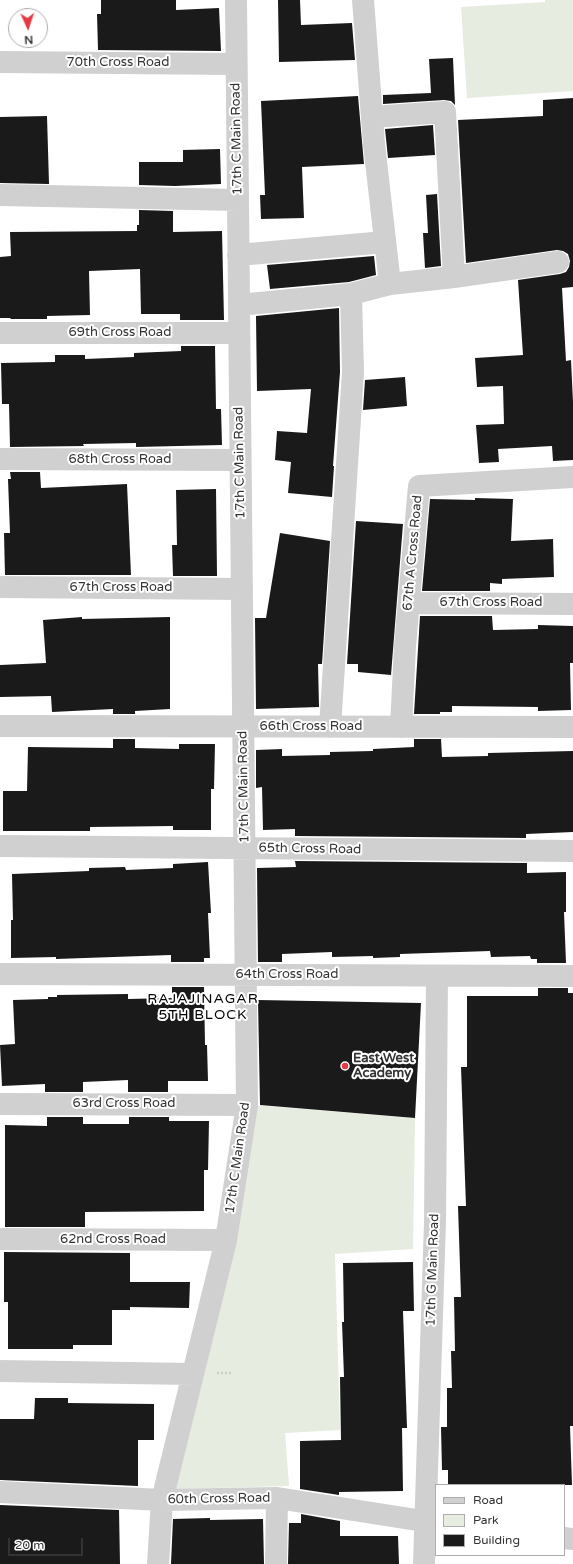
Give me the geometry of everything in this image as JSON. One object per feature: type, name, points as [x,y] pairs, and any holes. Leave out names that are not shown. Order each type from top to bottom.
[{"type":"street","name":"17th C Main Road","points":[[158,1564],[162,1500],[226,1240],[247,1104],[236,0]]},
{"type":"street","points":[[363,0],[372,116],[390,284]]},
{"type":"street","name":"70th Cross Road","points":[[0,62],[236,64]]},
{"type":"street","points":[[372,116],[445,112],[454,277]]},
{"type":"street","points":[[0,195],[238,200]]},
{"type":"street","points":[[238,255],[385,242]]},
{"type":"street","points":[[239,305],[351,294],[390,284],[454,277],[558,262]]},
{"type":"street","points":[[330,727],[353,372],[351,294]]},
{"type":"street","name":"69th Cross Road","points":[[0,333],[239,333]]},
{"type":"street","name":"68th Cross Road","points":[[0,459],[240,460]]},
{"type":"street","name":"67th A Cross Road","points":[[401,727],[405,646],[419,486],[573,477]]},
{"type":"street","name":"67th Cross Road","points":[[0,587],[242,589]]},
{"type":"street","name":"67th Cross Road","points":[[409,603],[573,604]]},
{"type":"street","name":"66th Cross Road","points":[[0,726],[573,727]]},
{"type":"street","name":"65th Cross Road","points":[[0,846],[573,851]]},
{"type":"street","name":"64th Cross Road","points":[[0,974],[573,976]]},
{"type":"street","name":"17th G Main Road","points":[[424,1564],[430,1522],[437,976]]},
{"type":"street","name":"63rd Cross Road","points":[[0,1104],[247,1104]]},
{"type":"street","name":"62nd Cross Road","points":[[0,1239],[226,1240]]},
{"type":"street","points":[[0,1372],[192,1374]]},
{"type":"street","name":"60th Cross Road","points":[[0,1492],[162,1500],[276,1498],[430,1522]]},
{"type":"street","points":[[276,1498],[276,1564]]},
{"type":"green space","points":[[545,0],[573,0],[573,91],[467,98],[461,7],[545,2]]},
{"type":"green space","points":[[255,1105],[415,1118],[413,1249],[335,1254],[340,1430],[285,1433],[289,1486],[176,1489],[175,1465]]},
{"type":"building","points":[[101,0],[176,0],[176,10],[219,8],[221,51],[98,50],[97,14],[101,14]]},
{"type":"building","points":[[278,0],[300,0],[301,25],[352,23],[355,60],[279,62]]},
{"type":"building","points":[[453,58],[455,105],[451,101],[444,100],[383,104],[383,95],[431,93],[429,59]]},
{"type":"building","points":[[358,96],[364,164],[302,167],[304,218],[261,219],[260,195],[265,195],[261,101]]},
{"type":"building","points":[[573,98],[573,287],[562,288],[566,361],[571,360],[573,460],[553,461],[552,446],[498,449],[499,462],[479,463],[476,425],[504,424],[503,386],[477,387],[475,358],[523,355],[518,280],[566,272],[570,261],[568,254],[557,250],[466,263],[458,120],[543,116],[543,100]]},
{"type":"building","points":[[47,116],[49,184],[0,183],[0,117]]},
{"type":"building","points":[[433,125],[435,155],[388,158],[385,129]]},
{"type":"building","points":[[220,149],[221,184],[175,186],[139,185],[139,162],[183,162],[183,150]]},
{"type":"building","points":[[437,194],[441,266],[425,268],[423,233],[428,233],[426,195]]},
{"type":"building","points":[[139,210],[173,211],[173,232],[222,231],[224,320],[180,320],[180,314],[141,314],[140,269],[89,271],[90,315],[47,316],[47,319],[0,318],[0,257],[11,256],[10,232],[137,231],[137,225],[139,225]]},
{"type":"building","points":[[374,256],[376,275],[349,282],[270,289],[267,265]]},
{"type":"building","points":[[339,308],[340,372],[332,497],[288,493],[291,462],[275,460],[277,431],[307,433],[311,389],[257,391],[256,316]]},
{"type":"building","points":[[181,346],[215,346],[216,409],[221,409],[222,445],[136,447],[136,443],[83,444],[84,446],[10,447],[9,404],[2,404],[1,363],[55,362],[55,355],[85,355],[85,359],[134,357],[134,353],[181,351]]},
{"type":"building","points":[[405,377],[407,406],[363,410],[365,380]]},
{"type":"building","points":[[10,472],[40,472],[41,488],[127,484],[131,575],[5,575],[4,533],[10,533],[8,479],[11,479]]},
{"type":"building","points":[[216,489],[217,576],[173,576],[172,545],[177,545],[176,490]]},
{"type":"building","points":[[475,498],[513,499],[511,541],[553,539],[554,577],[502,579],[502,584],[490,583],[490,591],[422,591],[430,499],[475,500]]},
{"type":"building","points":[[356,521],[403,524],[391,675],[358,672],[358,664],[347,664]]},
{"type":"building","points":[[280,533],[330,541],[322,664],[318,664],[319,707],[256,709],[255,618],[266,618]]},
{"type":"building","points":[[420,616],[492,616],[493,630],[538,629],[538,625],[573,626],[573,663],[570,663],[571,710],[538,711],[538,707],[452,706],[452,712],[440,712],[440,714],[414,714]]},
{"type":"building","points":[[82,617],[82,619],[170,617],[170,709],[135,711],[135,714],[113,714],[113,709],[52,712],[51,696],[0,697],[0,665],[46,663],[43,620]]},
{"type":"building","points":[[113,739],[135,739],[135,748],[179,749],[179,744],[215,744],[214,789],[211,789],[211,830],[173,830],[173,826],[90,827],[90,831],[3,831],[3,791],[27,791],[28,747],[113,748]]},
{"type":"building","points":[[414,739],[441,739],[442,757],[488,756],[488,753],[573,751],[573,832],[526,834],[526,838],[295,836],[295,829],[263,830],[262,787],[256,788],[256,750],[282,749],[282,756],[330,755],[330,752],[373,751],[373,749],[414,747]]},
{"type":"building","points":[[295,861],[527,863],[527,873],[566,872],[566,912],[564,912],[566,963],[537,963],[537,959],[531,959],[530,956],[491,957],[490,951],[400,954],[400,957],[373,958],[373,956],[332,957],[332,952],[282,954],[282,962],[258,962],[257,868],[296,867]]},
{"type":"building","points":[[208,862],[211,913],[208,913],[210,958],[204,958],[204,962],[171,962],[171,955],[56,959],[56,957],[11,958],[11,920],[13,920],[12,874],[89,871],[89,868],[125,867],[126,870],[173,868],[173,864]]},
{"type":"building","points":[[172,987],[204,987],[205,1045],[207,1045],[208,1081],[168,1081],[168,1092],[128,1092],[128,1080],[83,1082],[83,1092],[45,1092],[45,1084],[2,1086],[0,1045],[15,1044],[13,1000],[48,999],[48,997],[57,997],[57,995],[128,994],[128,999],[172,998]]},
{"type":"building","points":[[538,988],[568,988],[568,993],[573,993],[573,1426],[570,1426],[572,1485],[448,1484],[448,1470],[442,1470],[441,1427],[447,1427],[447,1388],[452,1388],[451,1351],[455,1351],[454,1297],[461,1297],[458,1206],[466,1206],[461,1067],[467,1067],[467,996],[538,996]]},
{"type":"building","points":[[258,1000],[421,1003],[415,1118],[260,1105]]},
{"type":"building","points":[[47,1117],[83,1117],[83,1124],[129,1124],[129,1117],[169,1117],[169,1121],[209,1121],[208,1170],[204,1170],[204,1211],[85,1212],[85,1227],[5,1227],[5,1125],[47,1126]]},
{"type":"building","points":[[4,1252],[130,1253],[130,1282],[190,1282],[189,1308],[130,1307],[130,1310],[112,1310],[112,1345],[73,1345],[73,1349],[8,1349],[8,1302],[4,1302]]},
{"type":"building","points":[[413,1262],[414,1311],[403,1311],[407,1428],[402,1428],[403,1491],[339,1492],[339,1495],[300,1489],[300,1441],[341,1440],[340,1377],[344,1377],[342,1322],[344,1322],[343,1263]]},
{"type":"building","points":[[35,1398],[68,1398],[68,1403],[154,1404],[154,1440],[138,1440],[138,1486],[0,1480],[0,1419],[34,1419]]},
{"type":"building","points":[[0,1505],[119,1510],[120,1564],[0,1564]]},
{"type":"building","points":[[301,1514],[340,1521],[340,1536],[398,1536],[399,1564],[288,1564],[289,1523],[301,1523]]},
{"type":"building","points":[[210,1518],[210,1520],[263,1519],[264,1564],[171,1564],[173,1519]]},
{"type":"place","name":"East West Academy","points":[[345,1066]]},
{"type":"district","name":"RAJAJINAGAR 5TH BLOCK","points":[[203,1008]]}]
